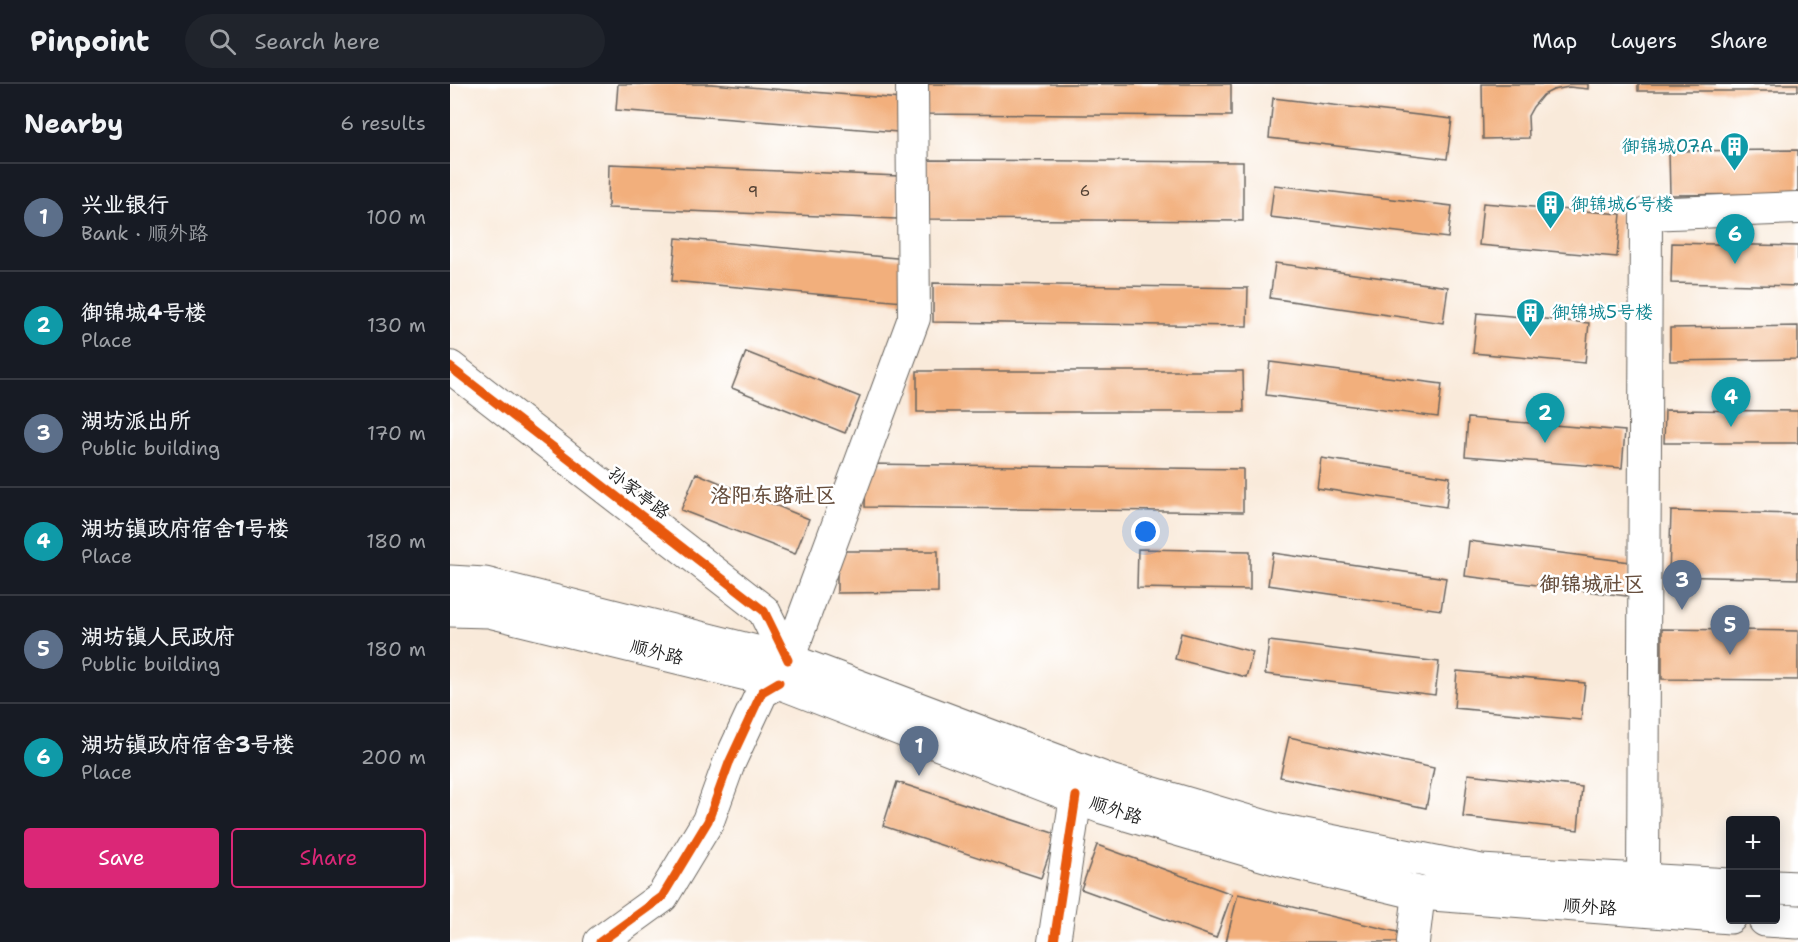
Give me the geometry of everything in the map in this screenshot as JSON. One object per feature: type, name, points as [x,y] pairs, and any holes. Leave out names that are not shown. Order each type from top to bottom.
[{"type":"main road","name":"顺外路","points":[[450,582],[485,584],[784,671],[1110,781],[1279,831],[1481,871],[1726,885]]},
{"type":"main road","name":"顺外路","points":[[450,610],[489,611],[784,671],[1113,810],[1282,860],[1419,893],[1726,917]]},
{"type":"main road","points":[[1780,887],[1798,888]]},
{"type":"main road","points":[[1780,921],[1798,922]]},
{"type":"street","points":[[600,942],[662,897],[708,821],[729,763],[762,692],[784,671],[914,318],[912,84]]},
{"type":"street","points":[[1643,881],[1646,214],[1798,208]]},
{"type":"street","name":"孙家亭路","points":[[450,367],[764,611],[784,671]]},
{"type":"street","points":[[1054,942],[1076,796]]},
{"type":"street","points":[[1413,942],[1419,893]]},
{"type":"building","points":[[618,84],[711,84],[901,99],[898,132],[616,110]]},
{"type":"building","points":[[913,84],[1231,84],[1231,116],[913,114]]},
{"type":"building","points":[[1482,84],[1588,84],[1588,89],[1569,87],[1553,90],[1543,95],[1528,116],[1529,138],[1483,139]]},
{"type":"building","points":[[1638,84],[1798,84],[1798,91],[1638,91]]},
{"type":"building","points":[[1273,98],[1452,119],[1447,159],[1269,138]]},
{"type":"building","name":"御锦城07A","points":[[1798,150],[1798,194],[1670,195],[1669,151]]},
{"type":"building","points":[[926,160],[1243,162],[1243,221],[926,219]]},
{"type":"building","points":[[609,164],[899,176],[897,219],[608,208]]},
{"type":"building","points":[[1274,185],[1452,206],[1448,238],[1270,217]]},
{"type":"building","name":"御锦城6号楼","points":[[1483,203],[1621,214],[1617,257],[1479,245]]},
{"type":"building","points":[[676,238],[907,259],[903,302],[672,281]]},
{"type":"building","points":[[1672,243],[1798,246],[1798,286],[1671,283]]},
{"type":"building","points":[[1275,263],[1448,287],[1443,323],[1270,298]]},
{"type":"building","points":[[933,283],[1248,288],[1247,326],[933,322]]},
{"type":"building","name":"御锦城5号楼","points":[[1477,313],[1589,323],[1585,363],[1473,353]]},
{"type":"building","points":[[1798,326],[1798,359],[1670,361],[1670,328]]},
{"type":"building","points":[[746,352],[860,397],[845,433],[732,388]]},
{"type":"building","points":[[1270,362],[1442,384],[1438,417],[1266,395]]},
{"type":"building","points":[[917,371],[1243,371],[1244,412],[917,412]]},
{"type":"building","points":[[1665,410],[1798,411],[1798,443],[1664,443]]},
{"type":"building","points":[[1468,418],[1625,431],[1622,468],[1465,456]]},
{"type":"building","points":[[1321,458],[1450,477],[1446,507],[1317,488]]},
{"type":"building","points":[[866,464],[1243,469],[1243,512],[865,507]]},
{"type":"building","points":[[696,473],[809,519],[795,554],[681,510]]},
{"type":"building","points":[[1671,511],[1798,514],[1798,579],[1669,576]]},
{"type":"building","points":[[1469,541],[1630,562],[1626,596],[1465,576]]},
{"type":"building","points":[[1138,549],[1250,551],[1250,590],[1137,588]]},
{"type":"building","points":[[837,551],[938,551],[938,592],[837,593]]},
{"type":"building","points":[[1273,553],[1446,578],[1441,610],[1268,585]]},
{"type":"building","points":[[1662,629],[1798,631],[1798,680],[1662,679]]},
{"type":"building","points":[[1181,633],[1253,652],[1246,677],[1175,659]]},
{"type":"building","points":[[1269,641],[1439,662],[1435,695],[1265,674]]},
{"type":"building","points":[[1457,671],[1585,683],[1581,720],[1454,708]]},
{"type":"building","points":[[1289,737],[1434,768],[1426,808],[1280,777]]},
{"type":"building","points":[[1468,774],[1582,787],[1578,830],[1463,817]]},
{"type":"building","points":[[897,782],[1056,834],[1041,878],[883,826]]},
{"type":"building","points":[[1097,845],[1232,894],[1216,938],[1081,889]]},
{"type":"building","points":[[1238,894],[1406,934],[1404,942],[1226,942]]},
{"type":"cycle path","points":[[450,367],[764,611],[788,660]]},
{"type":"cycle path","points":[[600,942],[662,897],[708,821],[729,763],[762,692],[779,682]]},
{"type":"cycle path","points":[[1054,942],[1076,796]]},
{"type":"place","name":"御锦城07A","points":[[1734,172]]},
{"type":"place","name":"御锦城6号楼","points":[[1550,230]]},
{"type":"place","name":"湖坊镇政府宿舍3号楼","points":[[1735,264]]},
{"type":"place","name":"御锦城5号楼","points":[[1531,338]]},
{"type":"place","name":"湖坊镇政府宿舍1号楼","points":[[1731,427]]},
{"type":"place","name":"御锦城4号楼","points":[[1545,443]]},
{"type":"place","name":"湖坊派出所","points":[[1682,610]]},
{"type":"place","name":"湖坊镇人民政府","points":[[1730,655]]},
{"type":"place","name":"兴业银行","points":[[919,776]]},
{"type":"district","name":"洛阳东路社区","points":[[773,495]]},
{"type":"district","name":"御锦城社区","points":[[1592,584]]}]
